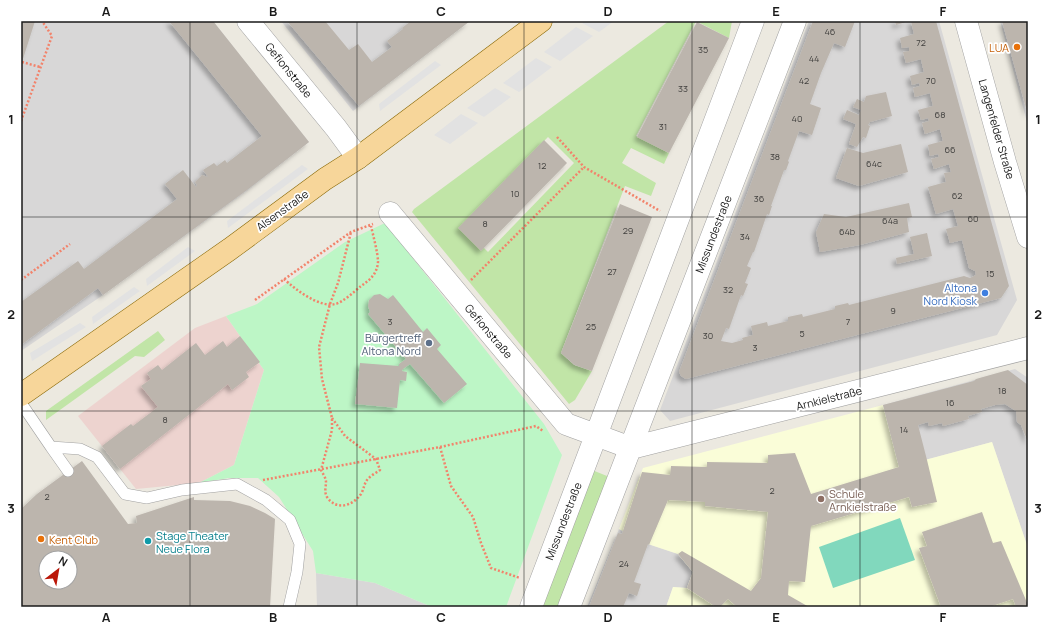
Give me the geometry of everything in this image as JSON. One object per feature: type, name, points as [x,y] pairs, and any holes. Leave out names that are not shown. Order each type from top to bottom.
[{"type":"main road","name":"Alsenstraße","points":[[21,395],[219,256],[325,179],[358,158],[540,21]]},
{"type":"street","name":"Gefionstraße","points":[[248,21],[336,128],[358,158]]},
{"type":"street","name":"Missundestraße","points":[[531,607],[753,21]]},
{"type":"street","name":"Missundestraße","points":[[569,607],[795,21]]},
{"type":"street","name":"Langenfelder Straße","points":[[966,21],[1005,162],[1028,237]]},
{"type":"street","name":"Gefionstraße","points":[[390,213],[566,424],[597,436]]},
{"type":"street","name":"Arnkielstraße","points":[[631,448],[1028,348]]},
{"type":"street","points":[[597,436],[631,448]]},
{"type":"lane","points":[[21,404],[68,471]]},
{"type":"lane","points":[[51,447],[80,449],[97,457],[125,494],[147,498],[182,490],[237,484],[266,500],[290,520],[300,544],[297,572],[289,607]]},
{"type":"path","points":[[21,121],[22,112],[52,36],[42,21]]},
{"type":"path","points":[[22,62],[40,67]]},
{"type":"path","points":[[557,137],[584,167],[658,210],[678,217]]},
{"type":"path","points":[[458,293],[584,167]]},
{"type":"path","points":[[255,300],[351,232],[371,226],[390,213]]},
{"type":"path","points":[[284,279],[295,289],[316,301],[336,304],[367,282],[375,273],[378,262],[371,226]]},
{"type":"path","points":[[332,418],[345,436],[376,459],[380,470],[368,478],[362,493],[355,500],[349,504],[340,506],[333,503],[327,496],[325,489],[326,480],[321,470],[332,430],[332,418],[322,380],[319,347],[351,232]]},
{"type":"path","points":[[21,280],[70,244]]},
{"type":"path","points":[[237,484],[321,470],[440,447],[536,426],[548,434]]},
{"type":"path","points":[[440,447],[452,486],[473,517],[491,568],[518,578],[540,583]]},
{"type":"shaded area","points":[[21,21],[213,21],[309,142],[248,190],[103,295],[21,351]]},
{"type":"shaded area","points":[[281,21],[470,21],[353,111]]},
{"type":"shaded area","points":[[585,21],[614,21],[599,32],[582,23]]},
{"type":"shaded area","points":[[809,21],[939,21],[1017,300],[997,335],[670,421],[660,410]]},
{"type":"shaded area","points":[[1000,21],[1028,21],[1028,126]]},
{"type":"shaded area","points":[[576,27],[593,36],[560,61],[544,52]]},
{"type":"shaded area","points":[[536,58],[552,67],[519,92],[503,83]]},
{"type":"shaded area","points":[[435,61],[441,65],[380,111],[379,104]]},
{"type":"shaded area","points":[[495,88],[511,97],[484,117],[467,108]]},
{"type":"shaded area","points":[[461,114],[478,123],[450,144],[434,135]]},
{"type":"shaded area","points":[[302,165],[308,169],[228,228],[227,221]]},
{"type":"shaded area","points":[[188,247],[195,251],[147,286],[146,279]]},
{"type":"shaded area","points":[[134,287],[140,291],[93,324],[92,317]]},
{"type":"shaded area","points":[[226,316],[264,370],[234,465],[199,483],[136,489],[78,416],[195,328]]},
{"type":"shaded area","points":[[80,323],[86,327],[32,361],[30,353]]},
{"type":"shaded area","points":[[1015,369],[1028,378],[1028,548],[992,442],[899,467],[883,405]]},
{"type":"shaded area","name":"Schule Arnkielstraße","points":[[883,405],[899,467],[992,442],[1028,548],[1028,606],[666,607],[673,587],[687,588],[693,572],[678,554],[648,544],[619,529],[643,468]]},
{"type":"shaded area","points":[[619,529],[648,544],[678,554],[693,572],[687,588],[673,587],[666,607],[587,607]]},
{"type":"shaded area","points":[[316,573],[375,583],[432,607],[317,607]]},
{"type":"green space","points":[[669,21],[696,21],[636,136],[669,153],[664,164],[631,148],[622,163],[656,183],[651,196],[625,186],[561,353],[574,365],[592,371],[575,400],[569,404],[412,212],[414,209]],"holes":[[[548,137],[574,163],[488,252],[462,226]]]},
{"type":"green space","points":[[696,21],[732,21],[729,38]]},
{"type":"green space","points":[[385,223],[544,424],[562,455],[506,607],[432,607],[375,583],[316,573],[313,551],[279,497],[258,478],[229,478],[199,483],[234,465],[264,370],[226,316],[257,304],[345,242]]},
{"type":"green space","points":[[158,331],[165,340],[144,357],[135,356],[46,420],[46,411]]},
{"type":"green space","points":[[592,470],[612,478],[561,607],[538,607]]},
{"type":"green space","points":[[900,518],[915,560],[833,588],[819,547]]},
{"type":"building","points":[[21,21],[35,21],[21,65]]},
{"type":"building","points":[[169,21],[213,21],[309,142],[247,190],[103,295],[98,288],[21,345],[21,302],[78,261],[84,269],[177,199],[165,184],[183,170],[196,187],[197,185],[195,182],[202,175],[208,177],[203,170],[214,163],[217,166],[225,160],[227,163],[262,136]]},
{"type":"building","points":[[287,21],[325,21],[349,50],[358,44],[372,62],[392,47],[387,41],[411,21],[470,21],[359,106]]},
{"type":"building","points":[[813,21],[855,21],[845,47],[834,43],[821,73],[810,104],[821,108],[812,135],[799,131],[769,215],[767,214],[754,252],[747,266],[751,268],[745,283],[748,284],[743,296],[741,295],[729,329],[726,328],[721,341],[732,343],[753,335],[751,326],[767,322],[768,326],[788,321],[788,317],[802,314],[803,317],[835,309],[835,306],[848,303],[849,305],[964,276],[970,278],[976,275],[975,271],[969,268],[962,240],[950,243],[946,229],[958,226],[953,209],[936,214],[928,187],[946,182],[944,173],[951,172],[949,164],[934,169],[931,159],[939,157],[938,154],[930,156],[928,145],[943,141],[940,129],[925,134],[922,123],[929,121],[928,118],[921,120],[918,110],[933,106],[930,93],[915,97],[913,88],[920,86],[919,83],[912,85],[910,76],[924,72],[921,59],[906,63],[903,52],[909,51],[909,47],[902,48],[900,38],[914,34],[911,21],[936,21],[1009,286],[1001,298],[686,379],[681,376],[679,372]]},
{"type":"building","points":[[895,21],[909,21],[896,25]]},
{"type":"building","points":[[1002,21],[1028,21],[1028,115]]},
{"type":"building","points":[[697,22],[729,38],[669,153],[637,137]]},
{"type":"building","points":[[886,92],[892,116],[870,122],[868,125],[870,126],[866,138],[863,137],[857,147],[849,144],[856,124],[843,119],[847,110],[859,115],[861,110],[853,107],[857,99],[864,102],[866,96]]},
{"type":"building","points":[[544,140],[567,163],[481,251],[458,228]]},
{"type":"building","points":[[901,144],[908,172],[859,186],[836,178],[847,148],[863,153]]},
{"type":"building","points":[[909,203],[912,217],[907,218],[909,232],[860,245],[820,252],[816,232],[824,214],[846,217]]},
{"type":"building","points":[[620,204],[652,217],[592,371],[575,365],[561,353]]},
{"type":"building","points":[[927,233],[932,256],[897,264],[896,258],[914,254],[910,237]]},
{"type":"building","points":[[380,294],[388,299],[393,295],[423,332],[427,328],[441,345],[437,349],[467,384],[444,403],[410,364],[402,371],[407,372],[406,381],[400,380],[397,408],[355,404],[360,363],[399,366],[399,364],[406,359],[368,314],[370,312],[368,306],[369,300],[374,295]]},
{"type":"building","points":[[240,336],[260,362],[246,372],[249,377],[232,390],[228,384],[120,469],[102,446],[131,424],[133,426],[158,407],[141,386],[151,379],[147,373],[158,365],[162,370],[196,343],[205,355],[223,341],[227,347]]},
{"type":"building","points":[[1008,370],[1028,385],[1028,442],[1021,425],[1017,422],[1016,411],[1005,404],[981,409],[982,412],[968,416],[969,419],[943,426],[942,423],[929,426],[928,422],[918,425],[937,502],[912,507],[909,497],[811,526],[805,582],[789,581],[788,595],[809,607],[737,607],[728,599],[720,607],[716,607],[687,588],[693,572],[678,554],[682,551],[751,591],[761,578],[768,512],[705,506],[705,502],[668,500],[649,545],[648,544],[634,582],[641,584],[637,596],[629,593],[623,607],[589,607],[618,533],[622,534],[642,472],[670,475],[671,466],[707,467],[707,462],[768,463],[768,455],[795,453],[811,494],[899,467],[883,405],[974,381],[976,379]]},
{"type":"building","name":"Stage Theater Neue Flora","points":[[82,461],[128,524],[137,523],[136,516],[194,497],[194,500],[230,501],[250,506],[275,519],[270,607],[21,607],[21,509],[37,494]]},
{"type":"building","points":[[982,512],[993,543],[1001,541],[1028,605],[1016,607],[1013,599],[989,607],[941,607],[919,548],[927,546],[922,532]]},
{"type":"place","name":"LUA","points":[[1017,47]]},
{"type":"place","name":"Altona Nord Kiosk","points":[[985,293]]},
{"type":"place","name":"Bürgertreff Altona Nord","points":[[429,343]]},
{"type":"place","name":"Schule Arnkielstraße","points":[[821,499]]},
{"type":"place","name":"Kent Club","points":[[41,539]]},
{"type":"place","name":"Stage Theater Neue Flora","points":[[148,541]]}]
